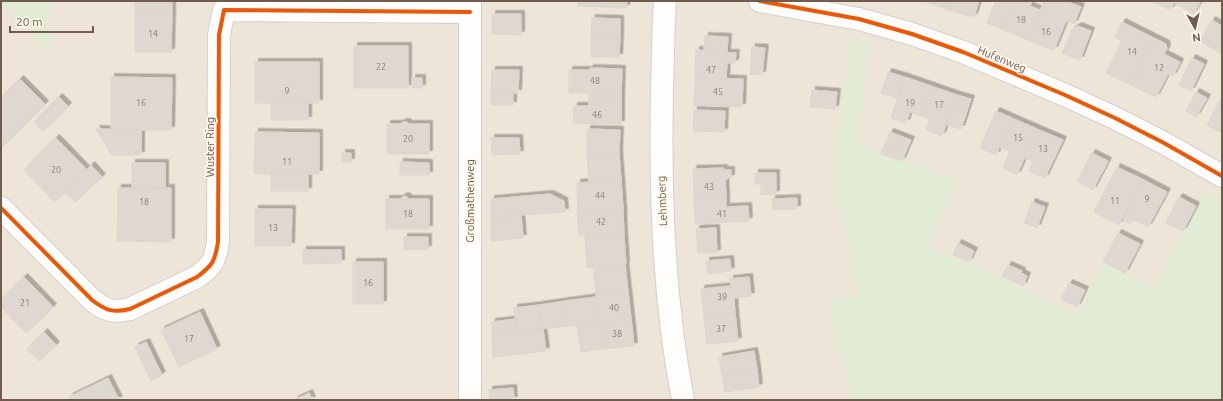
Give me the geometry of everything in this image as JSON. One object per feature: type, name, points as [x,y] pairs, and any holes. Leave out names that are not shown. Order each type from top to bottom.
[{"type":"street","name":"Lehmberg","points":[[665,1],[661,121],[661,201],[666,276],[683,400]]},
{"type":"street","name":"Hufenweg","points":[[760,1],[859,20],[912,34],[963,52],[1115,118],[1164,143],[1222,176]]},
{"type":"street","name":"Wuster Ring","points":[[1,208],[101,308],[120,311],[130,309],[198,277],[207,270],[215,259],[218,242],[219,35],[224,6],[470,6]]},
{"type":"street","name":"Großmathenweg","points":[[470,6],[470,400]]},
{"type":"shaded area","points":[[1,1],[1222,1],[1222,400],[1,400]]},
{"type":"green space","points":[[1,1],[50,1],[49,52],[1,3]]},
{"type":"green space","points":[[850,38],[872,45],[867,52],[857,144],[956,180],[928,246],[1077,315],[1103,262],[1154,288],[1204,190],[1222,200],[1222,400],[852,400],[843,356],[839,356],[830,301],[859,296],[848,239],[836,198],[837,143]]},
{"type":"building","points":[[135,1],[172,1],[172,15],[135,15]]},
{"type":"building","points":[[578,1],[627,1],[626,8],[578,6]]},
{"type":"building","points":[[923,1],[952,1],[949,10]]},
{"type":"building","points":[[952,1],[979,1],[974,17],[949,10]]},
{"type":"building","points":[[996,1],[1014,1],[1002,29],[987,23]]},
{"type":"building","points":[[1014,1],[1032,1],[1030,6],[1040,10],[1028,40],[1002,29]]},
{"type":"building","points":[[1044,1],[1065,1],[1081,7],[1074,24],[1066,21],[1054,50],[1028,40]]},
{"type":"building","points":[[1152,1],[1175,1],[1170,10]]},
{"type":"building","points":[[1176,1],[1201,1],[1193,14],[1175,3]]},
{"type":"building","points":[[492,14],[521,14],[521,35],[492,34]]},
{"type":"building","points":[[135,15],[172,15],[171,52],[135,52]]},
{"type":"building","points":[[592,18],[620,19],[620,38],[591,38]]},
{"type":"building","points":[[1212,20],[1222,26],[1222,34],[1213,49],[1200,41]]},
{"type":"building","points":[[1122,22],[1154,38],[1131,85],[1106,73],[1122,41],[1115,37]]},
{"type":"building","points":[[1078,26],[1091,31],[1080,60],[1062,53],[1072,30]]},
{"type":"building","points":[[1222,34],[1222,54],[1213,49]]},
{"type":"building","points":[[705,36],[728,37],[727,51],[704,50]]},
{"type":"building","points":[[591,38],[620,38],[619,57],[591,57]]},
{"type":"building","points":[[1154,38],[1166,44],[1167,49],[1164,54],[1180,62],[1173,76],[1168,74],[1156,97],[1131,85]]},
{"type":"building","points":[[354,46],[408,46],[408,88],[354,88]]},
{"type":"building","points":[[752,47],[765,48],[762,75],[750,74]]},
{"type":"building","points":[[696,50],[727,51],[727,53],[736,53],[735,63],[727,63],[726,79],[695,78]]},
{"type":"building","points":[[1192,58],[1204,64],[1191,91],[1179,85]]},
{"type":"building","points":[[255,62],[319,62],[319,103],[255,103]]},
{"type":"building","points":[[590,68],[622,69],[621,96],[589,96],[589,93],[569,93],[569,70],[590,70]]},
{"type":"building","points":[[492,70],[519,70],[518,93],[491,92]]},
{"type":"building","points":[[888,72],[905,77],[897,98],[881,93]]},
{"type":"building","points":[[111,77],[172,78],[171,130],[111,130]]},
{"type":"building","points":[[905,77],[931,86],[920,116],[910,112],[906,123],[891,118]]},
{"type":"building","points":[[412,78],[422,78],[422,88],[412,88]]},
{"type":"building","points":[[695,78],[743,79],[742,107],[694,105]]},
{"type":"building","points":[[20,79],[45,104],[2,147],[1,98]]},
{"type":"building","points":[[931,86],[957,95],[942,136],[926,130],[930,119],[920,116]]},
{"type":"building","points":[[812,90],[837,92],[835,109],[810,107]]},
{"type":"building","points":[[491,92],[513,93],[513,105],[491,105]]},
{"type":"building","points":[[1196,92],[1207,98],[1196,117],[1186,111]]},
{"type":"building","points":[[957,95],[971,99],[961,129],[947,125]]},
{"type":"building","points":[[589,96],[621,96],[621,124],[573,123],[574,106],[589,106]]},
{"type":"building","points":[[59,97],[68,106],[43,131],[34,122]]},
{"type":"building","points":[[1222,97],[1222,133],[1207,125]]},
{"type":"building","points":[[271,103],[308,103],[308,120],[271,120]]},
{"type":"building","points":[[694,110],[725,111],[724,132],[693,131]]},
{"type":"building","points":[[996,111],[1012,118],[996,155],[980,148]]},
{"type":"building","points":[[1012,118],[1037,129],[1017,175],[1003,168],[1010,151],[999,147]]},
{"type":"building","points":[[407,122],[409,124],[429,124],[429,154],[387,154],[387,124],[400,124]]},
{"type":"building","points":[[96,129],[141,130],[141,155],[112,155]]},
{"type":"building","points":[[587,129],[620,130],[619,153],[587,153]]},
{"type":"building","points":[[1037,129],[1063,140],[1045,178],[1029,171],[1033,161],[1024,158]]},
{"type":"building","points":[[255,132],[319,133],[319,174],[254,174]]},
{"type":"building","points":[[890,132],[911,140],[906,151],[885,144]]},
{"type":"building","points":[[56,138],[88,171],[55,202],[24,170]]},
{"type":"building","points":[[491,138],[519,138],[520,154],[492,155]]},
{"type":"building","points":[[885,144],[906,151],[902,161],[881,154]]},
{"type":"building","points":[[342,153],[351,153],[351,162],[342,162]]},
{"type":"building","points":[[587,153],[619,153],[621,180],[589,182]]},
{"type":"building","points":[[1092,153],[1108,161],[1093,190],[1077,181]]},
{"type":"building","points":[[400,162],[429,163],[429,175],[400,175]]},
{"type":"building","points":[[132,163],[165,163],[165,188],[132,187]]},
{"type":"building","points":[[91,165],[102,177],[75,202],[65,192],[88,171],[87,170]]},
{"type":"building","points":[[1117,167],[1142,179],[1119,225],[1094,212]]},
{"type":"building","points":[[724,168],[724,170],[731,170],[731,178],[725,179],[726,195],[694,197],[693,169]]},
{"type":"building","points":[[755,173],[776,173],[776,194],[761,195],[761,184],[755,184]]},
{"type":"building","points":[[271,174],[308,174],[308,191],[271,191]]},
{"type":"building","points":[[1142,179],[1167,192],[1148,227],[1133,219],[1130,224],[1123,220]]},
{"type":"building","points":[[621,180],[623,208],[578,210],[577,183]]},
{"type":"building","points":[[118,188],[171,188],[171,242],[117,241]]},
{"type":"building","points":[[550,194],[564,201],[565,212],[491,217],[491,199]]},
{"type":"building","points":[[726,195],[726,207],[748,206],[749,221],[695,224],[694,197]]},
{"type":"building","points":[[406,196],[409,199],[429,199],[429,229],[386,229],[386,199],[400,199]]},
{"type":"building","points":[[1179,197],[1196,206],[1183,231],[1166,223]]},
{"type":"building","points":[[797,198],[797,209],[773,210],[772,199]]},
{"type":"building","points":[[1032,202],[1045,207],[1037,228],[1024,223]]},
{"type":"building","points":[[623,208],[624,236],[585,238],[585,235],[579,235],[577,210]]},
{"type":"building","points":[[255,209],[292,209],[291,246],[255,246]]},
{"type":"building","points":[[521,215],[523,238],[491,241],[491,217]]},
{"type":"building","points":[[716,228],[717,253],[698,253],[696,229]]},
{"type":"building","points":[[1118,233],[1140,244],[1125,273],[1103,262]]},
{"type":"building","points":[[624,236],[626,264],[587,268],[585,238]]},
{"type":"building","points":[[404,237],[428,237],[428,249],[404,250]]},
{"type":"building","points":[[958,243],[974,251],[969,262],[953,255]]},
{"type":"building","points":[[303,250],[341,250],[341,263],[303,264]]},
{"type":"building","points":[[730,259],[731,271],[708,274],[706,261]]},
{"type":"building","points":[[353,262],[383,262],[383,304],[353,304]]},
{"type":"building","points":[[625,264],[628,291],[596,294],[593,267]]},
{"type":"building","points":[[1008,265],[1022,271],[1021,273],[1027,276],[1023,286],[1002,276]]},
{"type":"building","points":[[24,277],[53,307],[26,333],[1,307],[1,300]]},
{"type":"building","points":[[749,277],[751,296],[734,298],[735,313],[704,317],[701,289],[731,286],[730,279]]},
{"type":"building","points":[[1069,283],[1085,290],[1077,307],[1061,299]]},
{"type":"building","points":[[628,291],[631,318],[599,322],[596,294]]},
{"type":"building","points":[[596,297],[599,322],[568,326],[565,301]]},
{"type":"building","points":[[566,301],[568,326],[541,329],[539,305]]},
{"type":"building","points":[[539,305],[541,329],[517,332],[514,308]]},
{"type":"building","points":[[200,312],[217,349],[179,367],[161,330]]},
{"type":"building","points":[[735,313],[738,341],[707,344],[704,317]]},
{"type":"building","points":[[631,318],[634,346],[603,349],[599,322]]},
{"type":"building","points":[[516,319],[517,332],[492,335],[492,322]]},
{"type":"building","points":[[599,322],[603,349],[581,352],[577,324]]},
{"type":"building","points":[[543,329],[546,351],[493,357],[492,335]]},
{"type":"building","points":[[44,332],[56,345],[39,361],[27,349]]},
{"type":"building","points":[[146,342],[162,375],[151,381],[135,347]]},
{"type":"building","points":[[754,351],[757,369],[722,375],[719,357]]},
{"type":"building","points":[[757,369],[759,387],[725,392],[722,375]]},
{"type":"building","points":[[108,378],[119,400],[71,400],[69,397]]},
{"type":"building","points":[[513,388],[514,400],[490,400],[489,390]]},
{"type":"building","points":[[309,393],[312,400],[294,400]]},
{"type":"cycle path","points":[[760,1],[859,19],[912,34],[963,52],[1115,118],[1164,143],[1222,176]]},
{"type":"cycle path","points":[[1,208],[92,300],[102,307],[110,310],[119,311],[130,309],[197,277],[210,266],[216,254],[218,242],[219,35],[224,10],[470,12]]}]
